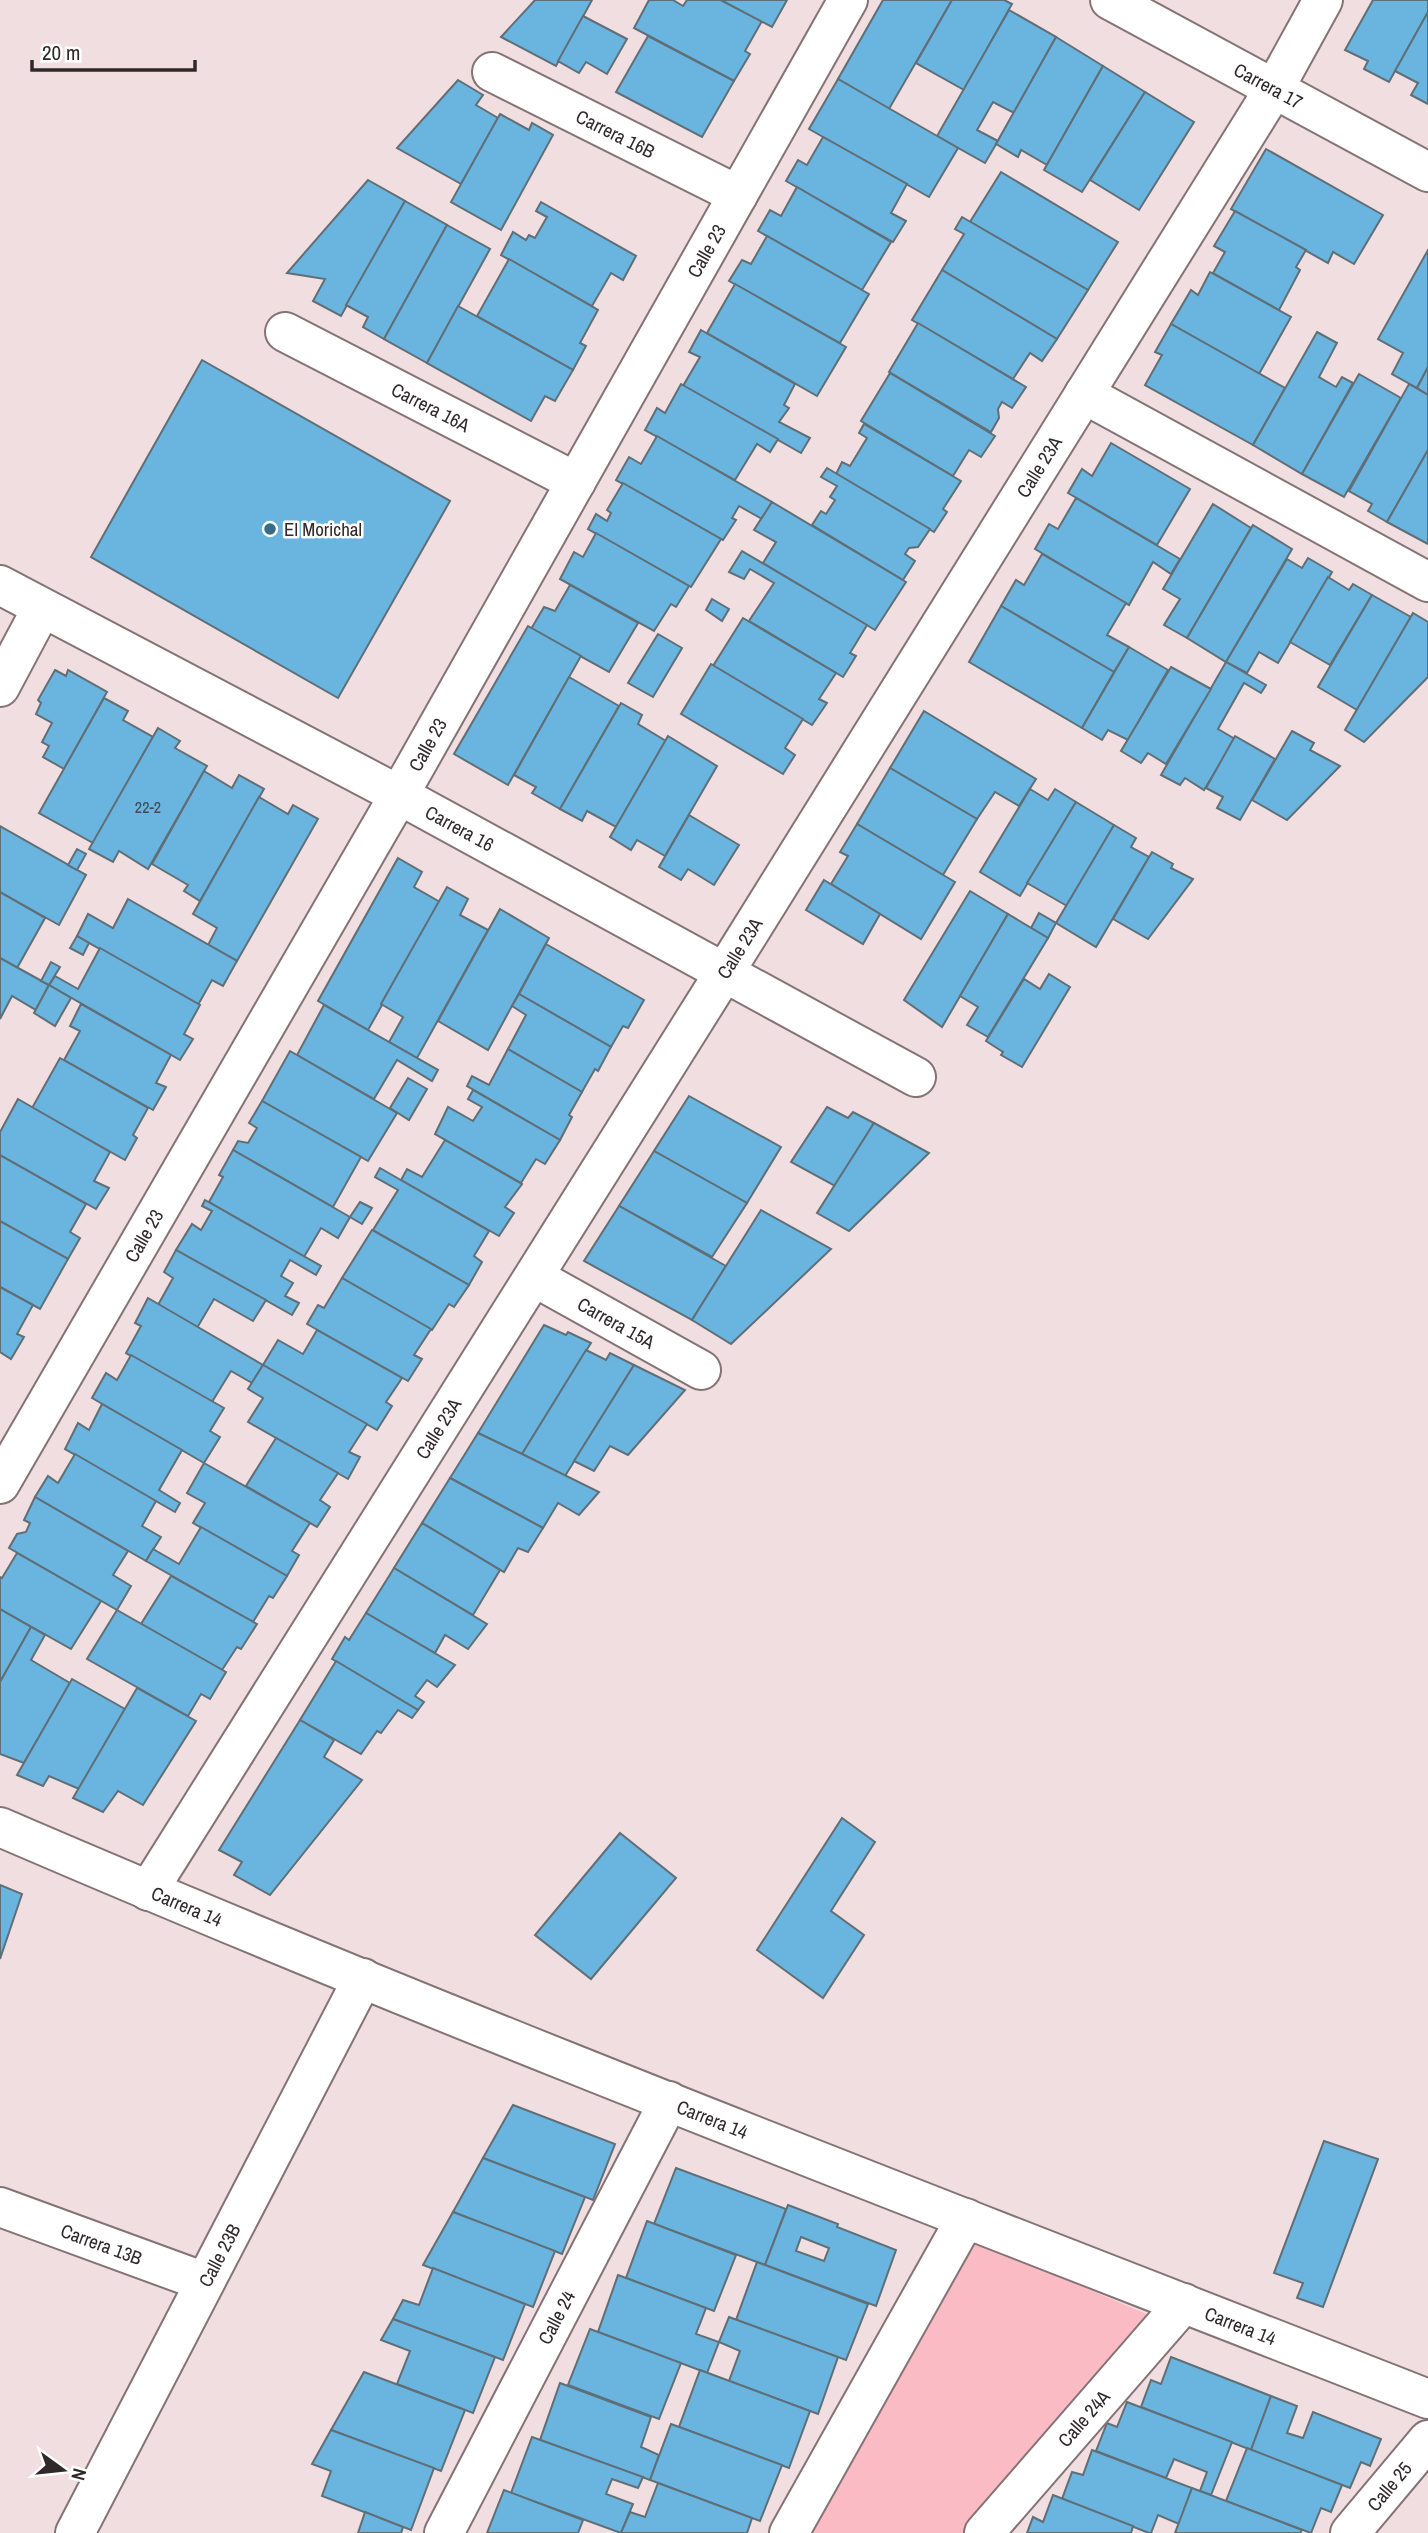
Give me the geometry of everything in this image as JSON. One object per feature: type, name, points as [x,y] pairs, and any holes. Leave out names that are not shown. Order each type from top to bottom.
[{"type":"street","name":"Calle 23","points":[[0,1484],[399,795],[848,0]]},
{"type":"street","name":"Carrera 17","points":[[1110,0],[1428,172]]},
{"type":"street","name":"Calle 23A","points":[[148,1891],[1274,89],[1323,0]]},
{"type":"street","name":"Carrera 16B","points":[[492,72],[738,195]]},
{"type":"street","name":"Carrera 16A","points":[[285,332],[576,482]]},
{"type":"street","points":[[1084,394],[1428,582]]},
{"type":"street","name":"Carrera 16","points":[[0,584],[399,795],[916,1077]]},
{"type":"street","points":[[0,687],[42,608]]},
{"type":"street","name":"Carrera 15A","points":[[534,1277],[701,1370]]},
{"type":"street","name":"Carrera 14","points":[[0,1827],[148,1891],[669,2101],[1428,2399]]},
{"type":"street","name":"Calle 23B","points":[[75,2533],[363,1978]]},
{"type":"street","name":"Calle 24","points":[[444,2533],[669,2101]]},
{"type":"street","name":"Carrera 13B","points":[[0,2207],[205,2282]]},
{"type":"street","points":[[789,2533],[966,2218]]},
{"type":"street","name":"Calle 24A","points":[[984,2533],[1184,2303]]},
{"type":"street","name":"Calle 25","points":[[1350,2533],[1428,2440]]},
{"type":"shaded area","points":[[967,2237],[1151,2316],[964,2533],[808,2533]]},
{"type":"building","points":[[535,0],[592,0],[556,66],[501,37]]},
{"type":"building","points":[[649,0],[673,0],[683,6],[687,0],[721,0],[762,21],[745,51],[750,54],[734,81],[634,28]]},
{"type":"building","points":[[721,0],[787,0],[772,27]]},
{"type":"building","points":[[883,0],[952,0],[889,109],[838,79]]},
{"type":"building","points":[[952,0],[1004,0],[1012,4],[964,90],[916,63]]},
{"type":"building","points":[[1373,0],[1428,0],[1428,12],[1389,82],[1364,69],[1368,61],[1345,50]]},
{"type":"building","points":[[1009,10],[1056,37],[1014,113],[993,102],[977,130],[998,141],[985,163],[937,136]]},
{"type":"building","points":[[1428,12],[1428,104],[1411,95],[1418,83],[1395,71]]},
{"type":"building","points":[[583,16],[627,39],[607,74],[586,62],[579,73],[558,61]]},
{"type":"building","points":[[648,36],[734,81],[702,137],[616,92]]},
{"type":"building","points":[[1056,37],[1103,66],[1047,165],[1021,150],[1018,157],[996,144]]},
{"type":"building","points":[[1103,66],[1145,92],[1082,192],[1044,170]]},
{"type":"building","points":[[838,79],[958,148],[929,197],[809,129]]},
{"type":"building","points":[[458,80],[483,95],[476,105],[498,118],[461,184],[397,148]]},
{"type":"building","points":[[1145,92],[1194,122],[1139,210],[1090,180]]},
{"type":"building","points":[[500,114],[529,130],[532,123],[553,135],[501,230],[451,202]]},
{"type":"building","points":[[823,137],[907,184],[891,213],[906,221],[893,242],[786,181],[798,160],[807,165]]},
{"type":"building","points":[[1266,149],[1383,215],[1354,264],[1333,252],[1328,263],[1231,209]]},
{"type":"building","points":[[1001,172],[1118,242],[1088,290],[970,222]]},
{"type":"building","points":[[368,180],[405,201],[341,316],[313,301],[325,279],[287,273]]},
{"type":"building","points":[[797,187],[891,242],[862,290],[758,231],[770,210],[781,216]]},
{"type":"building","points":[[405,201],[447,225],[384,339],[363,327],[368,317],[346,305]]},
{"type":"building","points":[[541,202],[636,256],[623,280],[611,273],[592,306],[501,255],[513,232],[526,240],[529,235],[535,238],[547,217],[536,211]]},
{"type":"building","points":[[1235,211],[1306,250],[1296,267],[1300,270],[1279,310],[1213,273],[1225,252],[1214,246]]},
{"type":"building","points":[[962,217],[1088,290],[1057,339],[942,270],[964,234],[955,229]]},
{"type":"building","points":[[447,225],[490,249],[427,363],[384,339]]},
{"type":"building","points":[[767,236],[869,294],[840,343],[729,281],[742,260],[751,264]]},
{"type":"building","points":[[1428,250],[1428,367],[1417,388],[1392,374],[1403,353],[1378,339]]},
{"type":"building","points":[[509,259],[598,310],[580,343],[586,346],[573,370],[477,316]]},
{"type":"building","points":[[942,270],[1057,339],[1042,361],[1030,353],[1013,379],[912,320]]},
{"type":"building","points":[[1210,272],[1291,317],[1259,374],[1171,324],[1191,290],[1198,295]]},
{"type":"building","points":[[735,284],[846,347],[817,396],[707,333]]},
{"type":"building","points":[[458,306],[573,370],[555,401],[545,396],[531,421],[427,363]]},
{"type":"building","points":[[918,323],[1026,387],[1012,408],[1002,402],[998,409],[999,418],[991,432],[889,372]]},
{"type":"building","points":[[1171,324],[1285,388],[1253,445],[1145,385],[1162,355],[1155,352]]},
{"type":"building","points":[[701,330],[795,384],[784,405],[789,408],[779,422],[810,438],[801,453],[683,386],[700,357],[689,352]]},
{"type":"building","points":[[1317,332],[1337,343],[1319,377],[1336,387],[1342,377],[1353,383],[1302,474],[1253,445]]},
{"type":"building","name":"El Morichal","points":[[202,360],[450,501],[338,698],[91,557]]},
{"type":"building","points":[[1428,367],[1428,395],[1417,388]]},
{"type":"building","points":[[890,373],[995,436],[981,457],[969,450],[953,476],[861,421]]},
{"type":"building","points":[[1359,374],[1401,398],[1344,497],[1302,474]]},
{"type":"building","points":[[681,384],[778,439],[770,452],[757,444],[735,480],[645,430],[657,408],[665,413]]},
{"type":"building","points":[[1409,384],[1428,395],[1428,450],[1387,522],[1368,511],[1372,504],[1349,491]]},
{"type":"building","points":[[864,424],[961,481],[943,509],[947,512],[934,532],[836,474],[842,462],[850,466],[867,438],[859,433]]},
{"type":"building","points":[[657,436],[772,502],[762,519],[739,506],[732,518],[736,520],[723,540],[616,480],[629,457],[641,464]]},
{"type":"building","points":[[1111,443],[1190,489],[1157,545],[1068,493],[1082,469],[1092,476]]},
{"type":"building","points":[[1428,450],[1428,544],[1387,522]]},
{"type":"building","points":[[827,468],[930,529],[918,547],[909,548],[905,554],[915,561],[903,580],[812,525],[821,511],[826,514],[835,500],[830,497],[837,486],[821,477]]},
{"type":"building","points":[[623,483],[721,539],[691,587],[588,529],[596,514],[607,521],[611,513],[607,510]]},
{"type":"building","points":[[1076,498],[1180,559],[1171,574],[1153,562],[1129,605],[1035,549],[1049,524],[1058,529]]},
{"type":"building","points":[[772,502],[906,582],[875,630],[763,563],[776,542],[754,530]]},
{"type":"building","points":[[1213,504],[1251,528],[1187,638],[1164,625],[1180,599],[1163,589]]},
{"type":"building","points":[[1253,525],[1292,549],[1226,662],[1187,638]]},
{"type":"building","points":[[596,533],[689,586],[676,607],[671,604],[654,631],[560,579],[574,552],[583,557]]},
{"type":"building","points":[[742,551],[867,625],[850,653],[856,656],[843,677],[749,621],[774,583],[750,569],[744,579],[729,572]]},
{"type":"building","points":[[1042,554],[1126,603],[1107,635],[1129,647],[1114,672],[1001,606],[1016,580],[1024,585]]},
{"type":"building","points":[[1308,558],[1332,572],[1278,663],[1259,652],[1247,673],[1226,662],[1287,559],[1302,568]]},
{"type":"building","points":[[1328,577],[1349,590],[1353,584],[1372,595],[1330,665],[1290,642]]},
{"type":"building","points":[[570,585],[638,623],[609,672],[531,629],[544,607],[555,611]]},
{"type":"building","points":[[1372,595],[1411,617],[1357,710],[1318,687]]},
{"type":"building","points":[[712,599],[729,609],[722,621],[706,610]]},
{"type":"building","points":[[1001,606],[1114,672],[1082,728],[969,662]]},
{"type":"building","points":[[1413,613],[1428,622],[1428,677],[1364,742],[1345,730]]},
{"type":"building","points":[[743,618],[836,673],[819,699],[827,703],[812,725],[713,666]]},
{"type":"building","points":[[528,626],[581,656],[508,785],[454,754]]},
{"type":"building","points":[[658,634],[682,648],[653,697],[628,683]]},
{"type":"building","points":[[1129,647],[1168,670],[1128,740],[1108,730],[1102,740],[1082,728]]},
{"type":"building","points":[[1226,662],[1266,685],[1261,693],[1244,683],[1218,729],[1235,739],[1204,790],[1185,778],[1180,785],[1161,775]]},
{"type":"building","points":[[711,664],[803,719],[785,748],[795,755],[783,774],[681,714]]},
{"type":"building","points":[[1171,667],[1211,689],[1166,764],[1148,753],[1141,763],[1121,751]]},
{"type":"building","points":[[55,670],[66,676],[68,670],[107,692],[64,769],[43,757],[49,746],[42,742],[52,723],[36,714],[41,703],[38,700]]},
{"type":"building","points":[[569,677],[619,706],[560,809],[532,793],[536,787],[514,775]]},
{"type":"building","points":[[104,698],[128,711],[123,720],[153,737],[93,843],[39,813]]},
{"type":"building","points":[[621,703],[642,715],[638,724],[666,741],[616,827],[587,811],[582,821],[560,809]]},
{"type":"building","points":[[924,711],[1036,779],[1019,806],[995,792],[977,819],[890,768]]},
{"type":"building","points":[[158,728],[180,741],[175,748],[207,766],[148,869],[119,851],[113,862],[89,849]]},
{"type":"building","points":[[1292,731],[1314,743],[1310,750],[1340,766],[1287,820],[1252,800]]},
{"type":"building","points":[[668,736],[717,766],[665,856],[637,840],[631,850],[610,837]]},
{"type":"building","points":[[1235,736],[1275,759],[1240,820],[1217,808],[1223,797],[1206,788]]},
{"type":"building","points":[[890,768],[977,819],[943,875],[857,824]]},
{"type":"building","points":[[204,771],[232,788],[239,775],[264,789],[200,901],[184,891],[188,885],[152,864]]},
{"type":"building","points":[[1030,789],[1048,800],[1055,789],[1076,802],[1020,896],[980,872]]},
{"type":"building","points":[[259,797],[288,814],[293,805],[318,819],[237,961],[208,945],[217,928],[193,914]]},
{"type":"building","points":[[1076,802],[1114,825],[1067,906],[1027,883]]},
{"type":"building","points":[[689,815],[739,845],[714,885],[688,869],[681,880],[659,867]]},
{"type":"building","points":[[857,824],[955,882],[921,939],[831,884],[848,856],[840,852]]},
{"type":"building","points":[[1114,825],[1136,838],[1131,847],[1149,857],[1096,947],[1056,923]]},
{"type":"building","points":[[0,826],[86,875],[59,925],[0,892]]},
{"type":"building","points":[[77,849],[86,854],[77,870],[68,865]]},
{"type":"building","points":[[1152,852],[1173,864],[1171,868],[1193,879],[1148,939],[1113,919]]},
{"type":"building","points":[[398,858],[422,872],[414,887],[440,902],[368,1030],[318,1001]]},
{"type":"building","points":[[824,880],[880,914],[863,944],[806,910]]},
{"type":"building","points":[[447,887],[468,899],[460,915],[488,930],[417,1058],[389,1042],[403,1017],[381,1004]]},
{"type":"building","points":[[970,891],[1008,914],[942,1027],[904,1000]]},
{"type":"building","points":[[0,892],[45,918],[17,968],[0,958]]},
{"type":"building","points":[[128,899],[237,961],[223,986],[212,980],[198,1005],[77,936],[88,914],[113,928]]},
{"type":"building","points":[[500,909],[549,938],[488,1050],[438,1021]]},
{"type":"building","points":[[1039,913],[1056,923],[1048,938],[1031,928]]},
{"type":"building","points":[[1008,914],[1048,938],[988,1037],[967,1025],[978,1007],[960,996]]},
{"type":"building","points":[[77,936],[89,943],[83,955],[70,948]]},
{"type":"building","points":[[546,944],[644,1000],[628,1028],[623,1026],[611,1047],[519,994]]},
{"type":"building","points":[[100,948],[200,1005],[184,1034],[193,1039],[180,1060],[49,985],[55,976],[78,989]]},
{"type":"building","points":[[0,958],[49,985],[36,1010],[12,996],[0,1019]]},
{"type":"building","points":[[51,962],[60,967],[49,985],[41,981]]},
{"type":"building","points":[[1049,974],[1070,987],[1022,1067],[1001,1055],[1003,1052],[986,1041],[1024,979],[1040,989]]},
{"type":"building","points":[[49,985],[71,998],[55,1026],[34,1013]]},
{"type":"building","points":[[519,994],[611,1047],[582,1092],[508,1049],[526,1015],[512,1006]]},
{"type":"building","points":[[81,1004],[171,1055],[156,1083],[166,1087],[153,1110],[64,1060],[80,1031],[70,1026]]},
{"type":"building","points":[[324,1005],[438,1070],[432,1081],[397,1060],[374,1099],[297,1055]]},
{"type":"building","points":[[508,1049],[582,1092],[569,1115],[572,1117],[560,1140],[467,1086],[472,1076],[489,1085]]},
{"type":"building","points":[[290,1051],[397,1113],[368,1161],[262,1101]]},
{"type":"building","points":[[60,1058],[148,1108],[133,1135],[137,1138],[125,1160],[32,1108]]},
{"type":"building","points":[[408,1078],[427,1089],[409,1120],[390,1108]]},
{"type":"building","points":[[473,1090],[560,1140],[545,1164],[536,1159],[521,1183],[435,1134],[448,1107],[473,1121],[482,1107],[468,1099]]},
{"type":"building","points":[[689,1096],[781,1147],[747,1203],[654,1151]]},
{"type":"building","points":[[18,1099],[110,1152],[94,1181],[109,1188],[96,1209],[0,1155],[0,1132]]},
{"type":"building","points":[[262,1101],[361,1157],[333,1207],[233,1150],[238,1141],[248,1143],[257,1128],[249,1123]]},
{"type":"building","points":[[827,1107],[848,1118],[853,1112],[874,1123],[835,1186],[791,1162]]},
{"type":"building","points":[[874,1123],[929,1153],[849,1231],[817,1213]]},
{"type":"building","points":[[445,1140],[522,1184],[505,1207],[514,1213],[499,1236],[401,1180],[407,1169],[422,1177]]},
{"type":"building","points":[[233,1150],[350,1217],[338,1238],[321,1228],[304,1257],[209,1202],[223,1177],[219,1175]]},
{"type":"building","points":[[654,1151],[747,1203],[712,1257],[619,1206]]},
{"type":"building","points":[[0,1155],[86,1204],[70,1232],[80,1238],[68,1259],[0,1221]]},
{"type":"building","points":[[380,1168],[489,1231],[474,1256],[482,1262],[469,1285],[373,1230],[398,1190],[375,1177]]},
{"type":"building","points":[[205,1200],[321,1266],[316,1275],[290,1260],[281,1276],[293,1283],[285,1296],[299,1303],[292,1315],[176,1250],[192,1224],[201,1230],[212,1211],[202,1206]]},
{"type":"building","points":[[360,1202],[372,1208],[362,1224],[350,1217]]},
{"type":"building","points":[[619,1206],[726,1266],[692,1320],[584,1261]]},
{"type":"building","points":[[761,1210],[831,1249],[731,1344],[692,1320]]},
{"type":"building","points":[[0,1221],[68,1259],[40,1309],[0,1287]]},
{"type":"building","points":[[372,1230],[469,1285],[454,1307],[449,1304],[432,1330],[342,1278]]},
{"type":"building","points":[[176,1250],[266,1300],[253,1321],[214,1299],[197,1328],[158,1305],[173,1278],[164,1272]]},
{"type":"building","points":[[342,1278],[431,1329],[414,1355],[422,1359],[408,1381],[307,1324],[318,1305],[324,1308]]},
{"type":"building","points":[[0,1287],[33,1305],[17,1334],[24,1337],[11,1359],[0,1352]]},
{"type":"building","points":[[148,1298],[263,1365],[252,1383],[231,1371],[212,1402],[126,1353],[141,1326],[135,1323]]},
{"type":"building","points":[[544,1325],[591,1343],[522,1454],[478,1433]]},
{"type":"building","points":[[317,1330],[402,1378],[386,1402],[392,1406],[377,1430],[263,1365],[278,1340],[303,1354]]},
{"type":"building","points":[[586,1350],[606,1360],[610,1353],[634,1365],[565,1476],[522,1454]]},
{"type":"building","points":[[131,1355],[224,1408],[210,1431],[220,1437],[204,1463],[92,1398],[106,1373],[117,1380]]},
{"type":"building","points":[[263,1365],[367,1424],[349,1452],[360,1457],[348,1479],[248,1422],[263,1398],[248,1389]]},
{"type":"building","points":[[634,1365],[685,1390],[628,1455],[610,1446],[594,1471],[574,1461]]},
{"type":"building","points":[[102,1404],[182,1450],[159,1490],[180,1503],[175,1512],[65,1449],[78,1423],[89,1430]]},
{"type":"building","points":[[478,1433],[599,1492],[579,1515],[558,1503],[543,1528],[450,1478]]},
{"type":"building","points":[[276,1438],[338,1473],[320,1500],[330,1507],[317,1527],[246,1486]]},
{"type":"building","points":[[75,1454],[156,1501],[142,1526],[161,1537],[146,1561],[35,1497],[48,1476],[58,1483]]},
{"type":"building","points":[[204,1463],[310,1523],[292,1551],[299,1555],[287,1576],[193,1523],[205,1503],[187,1493]]},
{"type":"building","points":[[450,1478],[543,1528],[528,1552],[518,1548],[504,1572],[422,1523]]},
{"type":"building","points":[[35,1497],[128,1551],[113,1575],[131,1586],[117,1610],[9,1548],[17,1534],[26,1532],[30,1523],[24,1520]]},
{"type":"building","points":[[422,1523],[500,1570],[473,1615],[394,1568]]},
{"type":"building","points":[[201,1527],[287,1576],[273,1598],[269,1596],[253,1622],[146,1561],[153,1549],[179,1564]]},
{"type":"building","points":[[17,1553],[101,1601],[71,1649],[0,1609],[0,1577],[2,1578]]},
{"type":"building","points":[[394,1568],[487,1624],[468,1649],[445,1635],[435,1653],[366,1613]]},
{"type":"building","points":[[171,1576],[257,1624],[241,1649],[237,1647],[222,1670],[141,1624]]},
{"type":"building","points":[[0,1609],[31,1627],[0,1682]]},
{"type":"building","points":[[117,1610],[226,1672],[210,1699],[201,1694],[188,1716],[87,1659]]},
{"type":"building","points":[[366,1613],[455,1665],[437,1687],[427,1680],[415,1696],[424,1702],[418,1710],[332,1659],[345,1637],[349,1640]]},
{"type":"building","points":[[31,1627],[45,1635],[31,1660],[70,1683],[24,1763],[0,1754],[0,1682]]},
{"type":"building","points":[[336,1661],[418,1710],[412,1718],[398,1710],[381,1733],[377,1731],[361,1754],[300,1720]]},
{"type":"building","points":[[72,1679],[125,1709],[79,1789],[49,1776],[43,1786],[17,1775]]},
{"type":"building","points":[[137,1688],[196,1721],[143,1805],[118,1791],[103,1812],[73,1798]]},
{"type":"building","points":[[300,1720],[334,1740],[324,1757],[362,1780],[270,1895],[234,1875],[242,1862],[219,1850]]},
{"type":"building","points":[[842,1818],[875,1842],[831,1911],[864,1935],[823,1998],[757,1950]]},
{"type":"building","points":[[620,1833],[676,1878],[591,1979],[535,1935]]},
{"type":"building","points":[[0,1885],[22,1894],[0,1959]]},
{"type":"building","points":[[513,2105],[615,2144],[593,2200],[483,2158]]},
{"type":"building","points":[[1324,2141],[1378,2159],[1323,2307],[1297,2298],[1303,2283],[1274,2273]]},
{"type":"building","points":[[483,2158],[585,2197],[562,2254],[453,2212]]},
{"type":"building","points":[[676,2168],[786,2209],[765,2265],[654,2224]]},
{"type":"building","points":[[788,2205],[896,2250],[876,2306],[765,2265]],"holes":[[[801,2237],[829,2248],[824,2261],[796,2251]]]},
{"type":"building","points":[[453,2212],[555,2251],[533,2307],[423,2265]]},
{"type":"building","points":[[647,2221],[736,2255],[714,2311],[626,2278]]},
{"type":"building","points":[[757,2262],[868,2304],[846,2360],[736,2320]]},
{"type":"building","points":[[433,2268],[525,2304],[503,2360],[393,2319],[403,2300],[419,2305]]},
{"type":"building","points":[[618,2275],[706,2308],[696,2334],[719,2342],[707,2373],[598,2332]]},
{"type":"building","points":[[729,2317],[838,2357],[818,2414],[729,2381],[740,2351],[719,2342]]},
{"type":"building","points":[[393,2319],[495,2357],[473,2413],[397,2384],[410,2351],[381,2340]]},
{"type":"building","points":[[590,2329],[681,2363],[659,2419],[568,2385]]},
{"type":"building","points":[[1171,2357],[1271,2396],[1251,2450],[1141,2407],[1151,2380],[1161,2384]]},
{"type":"building","points":[[700,2370],[810,2411],[789,2468],[679,2427]]},
{"type":"building","points":[[364,2372],[465,2410],[441,2471],[331,2430]]},
{"type":"building","points":[[560,2383],[651,2417],[641,2447],[659,2455],[650,2480],[540,2440]]},
{"type":"building","points":[[1271,2396],[1297,2406],[1287,2433],[1303,2438],[1313,2412],[1381,2439],[1370,2466],[1361,2462],[1350,2488],[1251,2450]]},
{"type":"building","points":[[1127,2402],[1232,2442],[1211,2495],[1200,2491],[1207,2472],[1174,2459],[1166,2478],[1096,2451],[1107,2423],[1117,2427]]},
{"type":"building","points":[[671,2424],[782,2465],[760,2521],[650,2480]]},
{"type":"building","points":[[331,2430],[434,2468],[411,2530],[322,2496],[331,2471],[312,2464]]},
{"type":"building","points":[[532,2437],[643,2477],[638,2488],[612,2479],[606,2494],[633,2504],[621,2533],[511,2493]]},
{"type":"building","points":[[1247,2448],[1342,2485],[1331,2512],[1321,2508],[1311,2533],[1226,2501]]},
{"type":"building","points":[[1092,2450],[1192,2488],[1179,2524],[1158,2515],[1149,2533],[1062,2499],[1072,2472],[1083,2475]]},
{"type":"building","points":[[658,2483],[752,2518],[747,2533],[621,2533],[630,2512],[645,2517]]},
{"type":"building","points":[[1192,2488],[1302,2530],[1300,2533],[1175,2533]]},
{"type":"building","points":[[504,2490],[583,2520],[578,2533],[487,2533]]},
{"type":"building","points":[[1053,2495],[1133,2526],[1131,2533],[1027,2533],[1033,2517],[1043,2522]]},
{"type":"building","points":[[365,2512],[403,2527],[401,2533],[358,2533]]},
{"type":"place","name":"El Morichal","points":[[270,529]]}]
